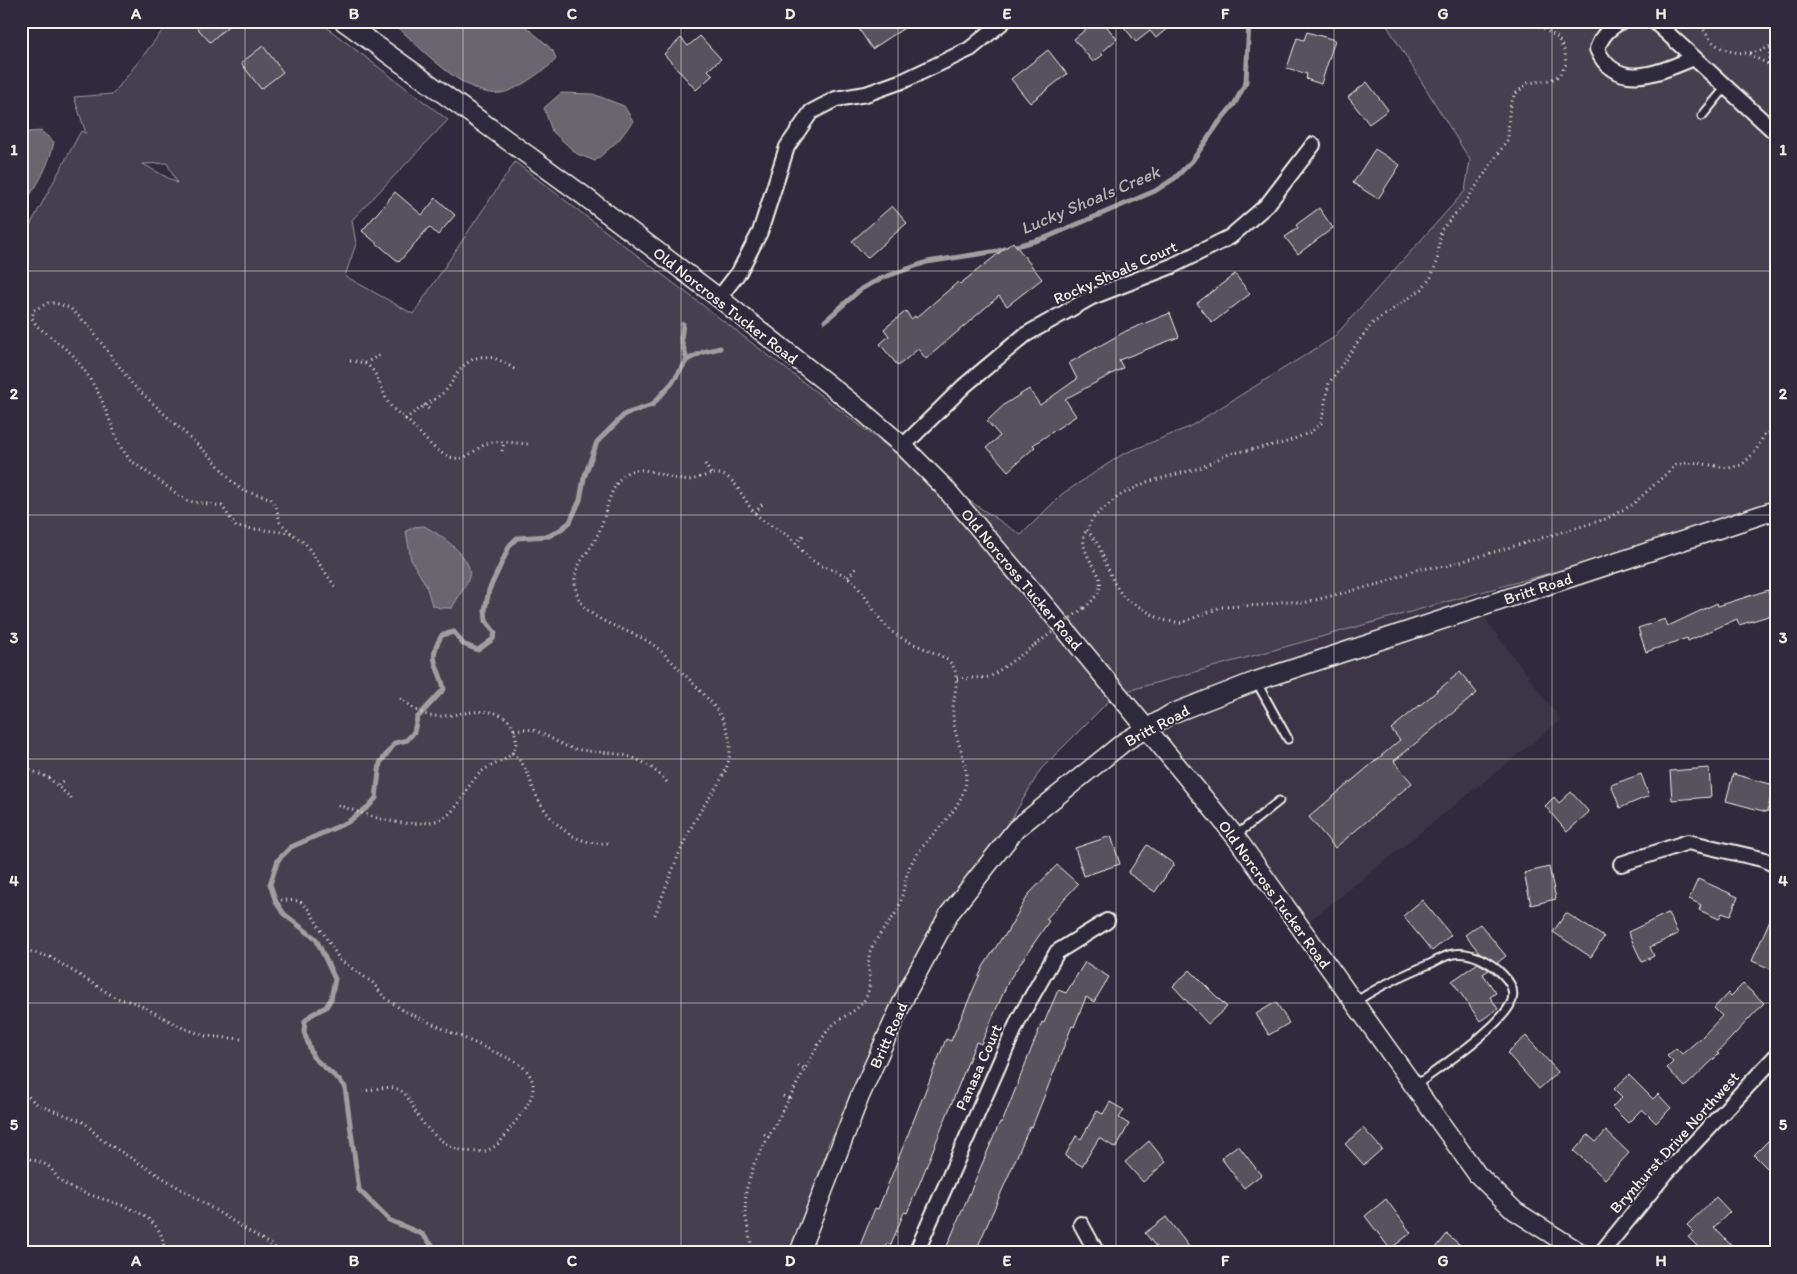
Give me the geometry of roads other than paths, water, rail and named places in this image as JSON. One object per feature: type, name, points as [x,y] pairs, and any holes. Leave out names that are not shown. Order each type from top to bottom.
[{"type":"street","name":"Old Norcross Tucker Road","points":[[343,21],[580,193],[719,298],[903,446],[944,487],[1053,614],[1235,836],[1414,1087],[1483,1180],[1515,1211],[1582,1253]]},
{"type":"street","points":[[719,298],[739,272],[760,232],[787,147],[811,112],[836,99],[866,94],[906,80],[970,49],[1004,21]]},
{"type":"street","points":[[1622,21],[1601,37],[1597,49],[1602,60],[1611,71],[1628,76],[1669,68],[1694,58]]},
{"type":"street","points":[[1654,21],[1776,133]]},
{"type":"street","name":"Rocky Shoals Court","points":[[903,446],[964,386],[1025,335],[1092,297],[1172,266],[1230,237],[1267,205],[1313,145]]},
{"type":"street","name":"Britt Road","points":[[799,1253],[860,1096],[907,992],[948,914],[1016,829],[1124,742],[1171,714],[1256,680],[1776,510]]},
{"type":"street","points":[[1621,864],[1688,842],[1762,859],[1776,865]]},
{"type":"street","name":"Panasa Court","points":[[916,1253],[1019,1019],[1058,952],[1107,921]]},
{"type":"street","name":"Brynhurst Drive Northwest","points":[[1601,1253],[1666,1173],[1775,1058]]},
{"type":"street","points":[[1080,1224],[1097,1253]]},
{"type":"lane","points":[[1702,116],[1726,87]]},
{"type":"lane","points":[[1256,680],[1288,738]]},
{"type":"lane","points":[[1235,836],[1279,801]]},
{"type":"lane","points":[[1354,1003],[1410,972],[1451,954],[1469,954],[1485,961],[1502,973],[1510,984],[1514,995],[1509,1006],[1499,1017],[1414,1087]]},
{"type":"waterway","name":"Lucky Shoals Creek","points":[[825,321],[861,289],[882,278],[927,262],[998,251],[1045,238],[1155,191],[1175,178],[1192,161],[1235,103],[1246,82],[1249,21]]},
{"type":"waterway","points":[[683,324],[681,339],[687,360]]},
{"type":"waterway","name":"Lucky Shoals Creek","points":[[439,1253],[422,1234],[389,1220],[359,1190],[345,1087],[313,1057],[304,1032],[305,1021],[311,1015],[326,1007],[331,999],[335,979],[316,939],[284,914],[276,902],[270,884],[278,860],[291,847],[348,822],[369,806],[376,798],[380,763],[395,743],[407,740],[414,732],[417,718],[444,689],[434,657],[437,644],[442,635],[454,632],[463,644],[478,650],[493,639],[495,633],[486,621],[485,610],[489,590],[510,545],[517,538],[549,536],[570,522],[580,500],[584,478],[597,442],[625,414],[652,405],[672,383],[687,360],[703,352],[720,348]]}]
